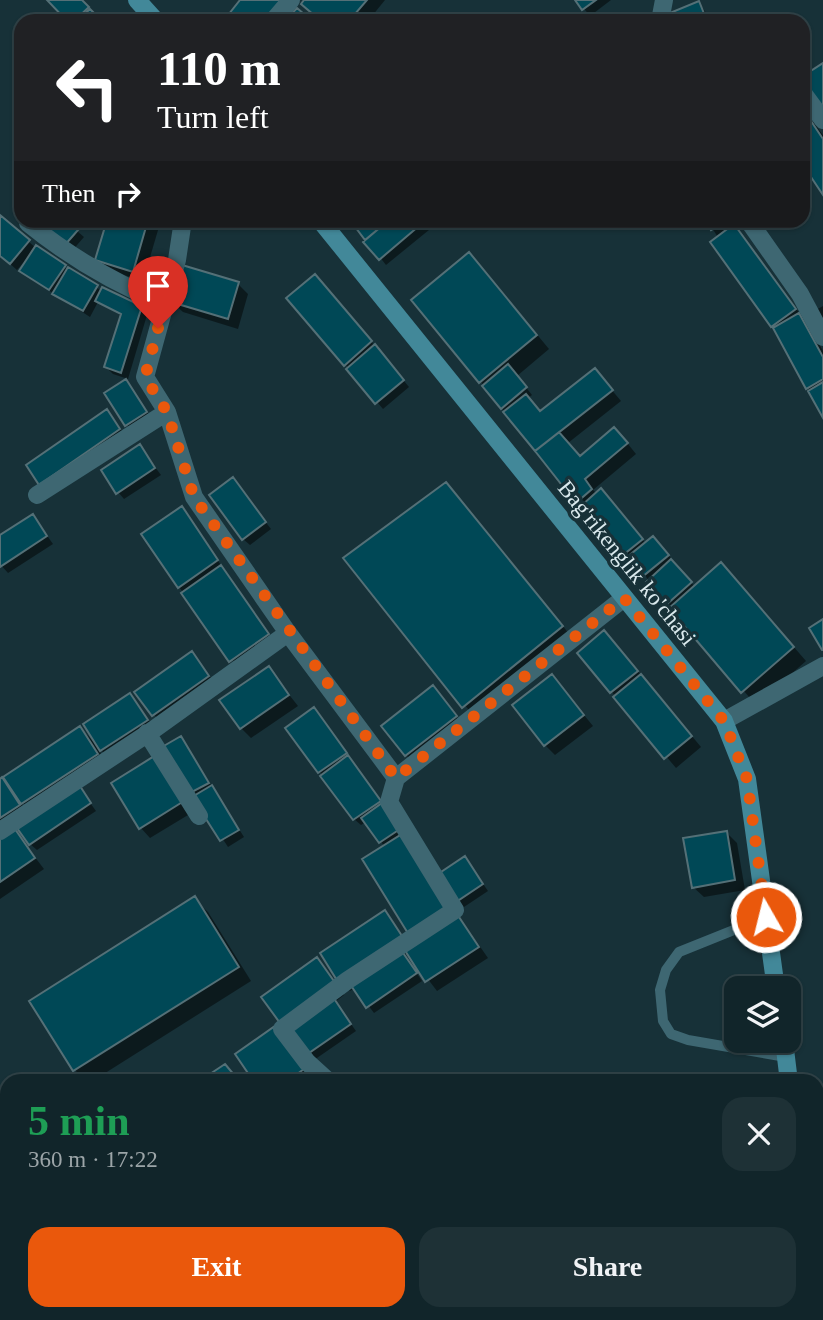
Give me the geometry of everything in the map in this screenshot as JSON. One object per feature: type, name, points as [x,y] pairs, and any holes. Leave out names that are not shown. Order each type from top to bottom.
[{"type":"main road","points":[[137,0],[150,14]]},
{"type":"main road","name":"Bag'rikenglik ko'chasi","points":[[326,228],[724,721],[747,779],[774,976]]},
{"type":"main road","points":[[785,1053],[788,1074]]},
{"type":"street","points":[[279,14],[291,0]]},
{"type":"street","points":[[810,102],[823,120]]},
{"type":"street","points":[[34,228],[76,260],[120,285],[164,304]]},
{"type":"street","points":[[182,228],[177,260],[145,377],[167,412],[194,497],[288,633],[396,778]]},
{"type":"street","points":[[754,228],[800,294],[823,337]]},
{"type":"street","points":[[37,495],[167,412]]},
{"type":"street","points":[[320,1074],[307,1062],[282,1029],[348,980],[455,910],[389,802],[396,778],[624,598]]},
{"type":"street","points":[[0,831],[147,733],[288,633]]},
{"type":"street","points":[[724,721],[823,666]]},
{"type":"street","points":[[147,733],[199,816]]},
{"type":"lane","points":[[724,1043],[688,1040],[671,1034],[663,1021],[660,990],[666,970],[679,952],[766,917]]},
{"type":"building","points":[[47,0],[82,0],[89,7],[82,14],[60,14]]},
{"type":"building","points":[[240,0],[282,0],[271,14],[229,14]]},
{"type":"building","points":[[304,0],[367,0],[355,14],[313,14],[301,4]]},
{"type":"building","points":[[575,0],[596,0],[582,10]]},
{"type":"building","points":[[699,1],[704,14],[667,14]]},
{"type":"building","points":[[297,8],[304,14],[291,14]]},
{"type":"building","points":[[823,63],[823,109],[810,90],[810,71]]},
{"type":"building","points":[[810,120],[823,139],[823,195],[810,176]]},
{"type":"building","points":[[0,215],[30,240],[10,264],[0,256]]},
{"type":"building","points":[[43,228],[76,228],[78,230],[64,246]]},
{"type":"building","points":[[105,228],[146,228],[133,272],[95,260]]},
{"type":"building","points":[[356,228],[375,228],[377,230],[365,240]]},
{"type":"building","points":[[380,228],[417,228],[379,260],[363,242]]},
{"type":"building","points":[[729,228],[737,228],[796,309],[771,327],[710,242]]},
{"type":"building","points":[[36,245],[66,265],[49,290],[19,271]]},
{"type":"building","points":[[469,252],[537,335],[479,383],[411,300]]},
{"type":"building","points":[[182,265],[239,282],[228,319],[171,302]]},
{"type":"building","points":[[68,267],[98,285],[83,311],[52,294]]},
{"type":"building","points":[[315,274],[372,341],[344,366],[286,298]]},
{"type":"building","points":[[102,287],[142,306],[121,373],[104,367],[121,314],[95,301]]},
{"type":"building","points":[[799,313],[823,357],[823,379],[806,389],[773,328]]},
{"type":"building","points":[[375,344],[404,380],[375,404],[346,369]]},
{"type":"building","points":[[508,364],[527,387],[501,409],[482,386]]},
{"type":"building","points":[[595,368],[613,390],[535,451],[503,412],[526,394],[540,411]]},
{"type":"building","points":[[126,379],[147,412],[125,426],[104,393]]},
{"type":"building","points":[[823,382],[823,418],[808,391]]},
{"type":"building","points":[[107,409],[120,429],[39,485],[26,465]]},
{"type":"building","points":[[614,427],[628,443],[585,479],[592,489],[576,503],[535,451],[559,432],[580,456]]},
{"type":"building","points":[[140,444],[155,468],[116,494],[101,470]]},
{"type":"building","points":[[233,477],[266,522],[242,540],[209,495]]},
{"type":"building","points":[[446,482],[563,626],[462,708],[343,558]]},
{"type":"building","points":[[601,488],[643,539],[623,555],[582,505]]},
{"type":"building","points":[[182,506],[218,560],[178,588],[141,534]]},
{"type":"building","points":[[33,514],[47,536],[0,567],[0,535]]},
{"type":"building","points":[[653,536],[669,555],[642,577],[626,558]]},
{"type":"building","points":[[671,559],[692,582],[666,605],[646,582]]},
{"type":"building","points":[[721,562],[794,647],[741,693],[669,608]]},
{"type":"building","points":[[221,565],[269,634],[229,662],[181,593]]},
{"type":"building","points":[[823,619],[823,650],[822,650],[809,628]]},
{"type":"building","points":[[604,630],[638,671],[610,693],[577,653]]},
{"type":"building","points":[[192,651],[209,676],[152,716],[134,692]]},
{"type":"building","points":[[269,666],[289,695],[240,729],[219,700]]},
{"type":"building","points":[[552,674],[584,715],[544,746],[512,705]]},
{"type":"building","points":[[641,674],[692,736],[664,759],[613,697]]},
{"type":"building","points":[[433,685],[457,716],[405,756],[381,726]]},
{"type":"building","points":[[130,693],[148,720],[100,751],[83,724]]},
{"type":"building","points":[[314,707],[347,753],[318,773],[285,728]]},
{"type":"building","points":[[80,726],[98,754],[21,804],[3,777]]},
{"type":"building","points":[[181,736],[209,783],[190,793],[162,747]]},
{"type":"building","points":[[156,755],[184,801],[139,829],[111,783]]},
{"type":"building","points":[[348,755],[381,801],[353,820],[320,776]]},
{"type":"building","points":[[2,777],[20,805],[0,818],[0,779]]},
{"type":"building","points":[[212,785],[239,830],[220,841],[192,797]]},
{"type":"building","points":[[80,786],[91,803],[29,845],[17,828]]},
{"type":"building","points":[[382,803],[400,829],[379,843],[361,818]]},
{"type":"building","points":[[15,829],[35,858],[0,882],[0,839]]},
{"type":"building","points":[[727,831],[735,880],[692,888],[683,838]]},
{"type":"building","points":[[402,834],[449,911],[409,935],[362,859]]},
{"type":"building","points":[[465,856],[483,884],[456,902],[438,874]]},
{"type":"building","points":[[195,896],[239,967],[73,1071],[29,1001]]},
{"type":"building","points":[[385,910],[404,939],[338,982],[320,953]]},
{"type":"building","points":[[457,914],[479,947],[425,982],[404,949]]},
{"type":"building","points":[[401,950],[417,973],[366,1008],[350,984]]},
{"type":"building","points":[[317,957],[336,984],[280,1023],[261,997]]},
{"type":"building","points":[[333,997],[351,1024],[306,1055],[288,1028]]},
{"type":"building","points":[[275,1026],[304,1069],[297,1074],[249,1074],[235,1054]]},
{"type":"building","points":[[225,1064],[233,1074],[210,1074]]},
{"type":"route","points":[[158,328],[145,377],[167,412],[194,497],[288,633],[396,778],[624,598],[724,721],[747,779],[766,917]]}]
